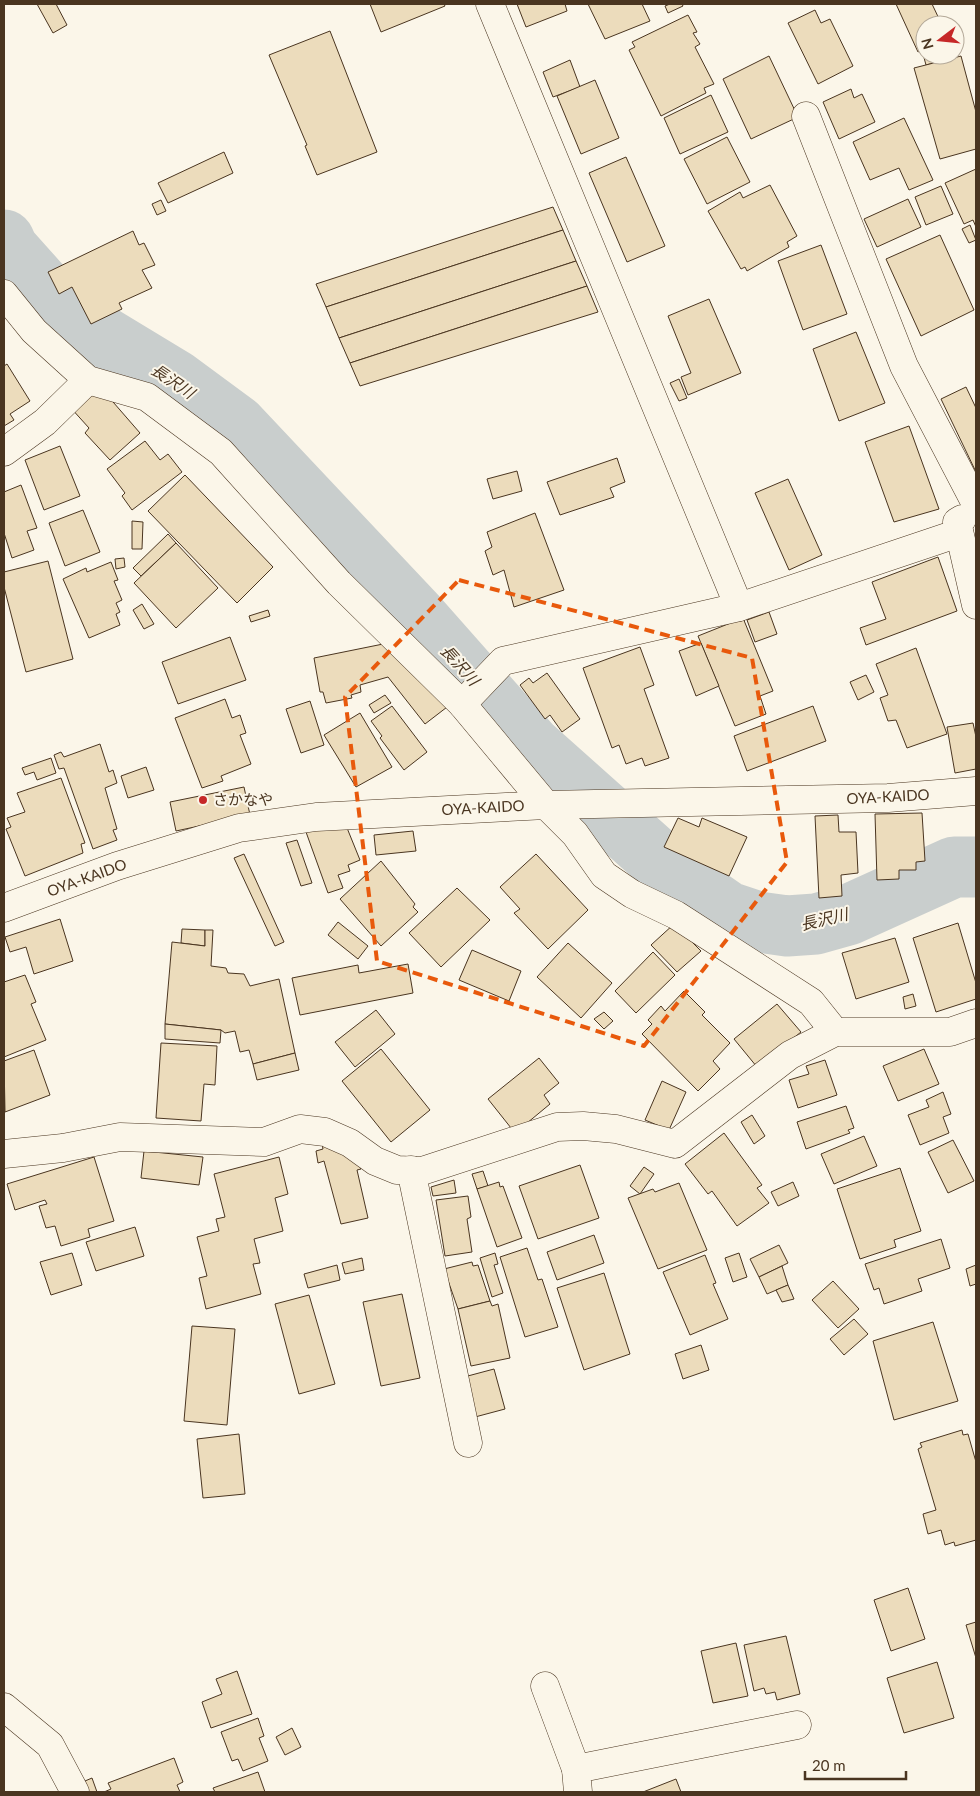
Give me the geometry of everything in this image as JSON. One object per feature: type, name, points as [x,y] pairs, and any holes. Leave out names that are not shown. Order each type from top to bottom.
[{"type":"street","points":[[490,4],[740,607]]},
{"type":"street","points":[[806,116],[904,366],[976,504]]},
{"type":"street","points":[[4,294],[34,331],[88,380],[147,397],[221,452],[339,583],[463,703],[547,805],[575,834],[604,875],[632,894],[676,914],[811,1002],[835,1032]]},
{"type":"street","points":[[4,452],[45,422],[88,380]]},
{"type":"street","points":[[976,510],[957,522],[976,604]]},
{"type":"street","points":[[463,703],[503,661],[740,607],[959,533]]},
{"type":"street","name":"OYA-KAIDO","points":[[4,908],[117,866],[239,828],[316,817],[547,805],[633,805],[888,798],[976,791]]},
{"type":"street","points":[[4,1154],[63,1148],[120,1137],[264,1142],[300,1129],[325,1132],[350,1143],[375,1161],[397,1170],[422,1171],[557,1127],[583,1126],[616,1129],[675,1144],[790,1055],[835,1032],[950,1032],[976,1023]]},
{"type":"street","points":[[411,1170],[468,1443]]},
{"type":"street","points":[[545,1686],[577,1781],[797,1725]]},
{"type":"street","points":[[4,1707],[50,1745],[75,1792]]},
{"type":"highlighted area","points":[[459,580],[752,658],[787,862],[644,1046],[377,961],[345,697]]},
{"type":"building","points":[[37,4],[56,4],[67,25],[53,33]]},
{"type":"building","points":[[370,4],[444,4],[445,6],[381,32]]},
{"type":"building","points":[[517,4],[565,4],[567,11],[526,27]]},
{"type":"building","points":[[588,4],[642,4],[650,21],[605,39]]},
{"type":"building","points":[[682,4],[683,6],[668,13],[665,6]]},
{"type":"building","points":[[896,4],[932,4],[937,15],[915,15],[915,45]]},
{"type":"building","points":[[815,10],[821,23],[830,19],[853,66],[818,84],[788,23]]},
{"type":"building","points":[[688,15],[697,32],[693,33],[700,44],[695,47],[714,84],[704,88],[706,93],[661,116],[629,50],[635,47],[632,42]]},
{"type":"building","points":[[330,31],[377,152],[317,175],[305,146],[307,145],[269,55]]},
{"type":"building","points":[[769,56],[798,117],[751,139],[723,79]]},
{"type":"building","points":[[570,60],[580,87],[553,97],[543,72]]},
{"type":"building","points":[[926,65],[963,65],[976,112],[976,149],[940,159],[914,68]]},
{"type":"building","points":[[595,80],[619,138],[581,154],[557,96]]},
{"type":"building","points":[[851,89],[854,98],[862,94],[875,122],[839,139],[823,102]]},
{"type":"building","points":[[711,95],[728,132],[680,154],[664,118]]},
{"type":"building","points":[[904,118],[933,180],[909,190],[899,168],[870,180],[853,142]]},
{"type":"building","points":[[727,137],[750,182],[707,204],[684,159]]},
{"type":"building","points":[[224,152],[233,173],[168,203],[158,183]]},
{"type":"building","points":[[626,157],[665,246],[627,262],[589,173]]},
{"type":"building","points":[[976,169],[976,227],[973,220],[964,224],[945,183]]},
{"type":"building","points":[[770,185],[797,236],[787,242],[789,247],[747,271],[745,267],[741,269],[708,211],[740,192],[743,198]]},
{"type":"building","points":[[941,186],[953,214],[926,225],[915,197]]},
{"type":"building","points":[[908,199],[921,227],[877,247],[864,219]]},
{"type":"building","points":[[161,200],[166,211],[157,215],[152,204]]},
{"type":"building","points":[[553,207],[563,230],[326,307],[316,284]]},
{"type":"building","points":[[970,225],[976,240],[969,243],[962,229]]},
{"type":"building","points":[[563,230],[576,261],[339,338],[326,307]]},
{"type":"building","points":[[133,231],[139,245],[144,243],[155,265],[142,270],[152,288],[119,303],[122,309],[91,324],[72,287],[59,294],[48,272]]},
{"type":"building","points":[[940,235],[974,310],[921,336],[886,259]]},
{"type":"building","points":[[821,245],[847,314],[803,330],[778,261]]},
{"type":"building","points":[[576,261],[587,286],[350,363],[339,338]]},
{"type":"building","points":[[587,286],[598,312],[360,386],[350,363]]},
{"type":"building","points":[[709,299],[741,373],[688,395],[681,377],[691,373],[668,316]]},
{"type":"building","points":[[856,332],[885,403],[839,421],[813,349]]},
{"type":"building","points":[[7,364],[30,401],[10,414],[14,420],[4,426],[4,366]]},
{"type":"building","points":[[679,379],[687,398],[679,401],[670,383]]},
{"type":"building","points":[[100,387],[140,433],[110,460],[85,433],[89,428],[70,407]]},
{"type":"building","points":[[966,387],[976,408],[976,472],[941,399]]},
{"type":"building","points":[[909,426],[939,509],[894,522],[865,442]]},
{"type":"building","points":[[145,441],[160,460],[168,454],[182,472],[132,510],[122,496],[125,493],[107,469]]},
{"type":"building","points":[[60,446],[80,496],[44,510],[25,460]]},
{"type":"building","points":[[617,458],[625,482],[610,488],[614,497],[560,515],[547,482]]},
{"type":"building","points":[[517,471],[522,491],[493,499],[487,479]]},
{"type":"building","points":[[185,475],[273,567],[237,603],[148,511]]},
{"type":"building","points":[[788,479],[822,555],[789,570],[755,493]]},
{"type":"building","points":[[21,485],[37,528],[27,531],[34,550],[12,558],[4,533],[4,492]]},
{"type":"building","points":[[83,510],[100,552],[65,566],[49,523]]},
{"type":"building","points":[[535,513],[564,590],[514,607],[504,570],[493,575],[485,551],[492,547],[487,532]]},
{"type":"building","points":[[132,521],[143,522],[142,549],[132,549]]},
{"type":"building","points":[[168,534],[176,543],[141,576],[133,568]]},
{"type":"building","points":[[176,543],[218,588],[176,628],[134,583]]},
{"type":"building","points":[[938,557],[957,611],[866,645],[860,628],[886,619],[872,582]]},
{"type":"building","points":[[124,558],[125,567],[116,569],[115,559]]},
{"type":"building","points":[[48,561],[73,659],[26,672],[4,587],[4,572]]},
{"type":"building","points":[[111,562],[118,580],[114,581],[122,600],[116,603],[120,612],[116,614],[120,625],[89,638],[63,579],[86,568],[87,572]]},
{"type":"building","points":[[142,604],[154,624],[144,629],[133,610]]},
{"type":"building","points":[[268,610],[270,616],[251,622],[249,616]]},
{"type":"building","points":[[769,612],[777,634],[755,642],[747,620]]},
{"type":"building","points":[[743,618],[773,691],[760,696],[766,714],[735,726],[698,636]]},
{"type":"building","points":[[230,637],[246,680],[178,704],[162,662]]},
{"type":"building","points":[[393,642],[451,704],[425,724],[388,677],[360,685],[361,692],[351,695],[352,698],[326,703],[323,692],[320,692],[314,658]]},
{"type":"building","points":[[701,643],[719,686],[696,696],[679,651]]},
{"type":"building","points":[[640,647],[654,685],[644,689],[669,758],[645,766],[642,758],[626,764],[619,745],[612,748],[583,668]]},
{"type":"building","points":[[916,648],[947,734],[907,748],[896,720],[888,721],[880,698],[888,695],[876,664]]},
{"type":"building","points":[[547,673],[580,719],[562,732],[550,715],[545,719],[520,685],[529,678],[533,683]]},
{"type":"building","points":[[866,675],[874,692],[858,700],[850,682]]},
{"type":"building","points":[[385,695],[391,703],[374,713],[369,705]]},
{"type":"building","points":[[225,699],[232,718],[240,715],[246,733],[240,735],[251,764],[221,776],[223,781],[202,788],[175,718]]},
{"type":"building","points":[[310,701],[324,745],[301,753],[286,709]]},
{"type":"building","points":[[392,706],[427,752],[404,770],[380,738],[382,736],[371,721]]},
{"type":"building","points":[[813,706],[826,741],[747,771],[734,736]]},
{"type":"building","points":[[360,713],[392,767],[356,787],[324,735]]},
{"type":"building","points":[[973,723],[976,737],[976,769],[955,773],[947,727]]},
{"type":"building","points":[[100,744],[109,772],[113,770],[117,783],[105,788],[117,829],[113,830],[117,840],[93,849],[64,768],[59,769],[54,755],[61,752],[64,757]]},
{"type":"building","points":[[51,758],[56,773],[37,780],[34,772],[25,775],[22,768]]},
{"type":"building","points":[[146,767],[154,790],[128,798],[121,776]]},
{"type":"building","points":[[61,778],[85,843],[81,844],[83,853],[25,876],[6,829],[11,827],[7,818],[25,812],[17,793]]},
{"type":"building","points":[[244,787],[250,815],[176,831],[170,802]]},
{"type":"building","points":[[922,813],[925,861],[916,862],[916,870],[899,870],[899,879],[877,880],[875,814]]},
{"type":"building","points":[[838,815],[839,832],[856,832],[858,873],[841,875],[842,896],[819,898],[815,816]]},
{"type":"building","points":[[678,818],[699,827],[702,818],[747,837],[729,876],[664,847]]},
{"type":"building","points":[[345,823],[360,860],[348,865],[350,871],[338,875],[343,888],[328,893],[306,832]]},
{"type":"building","points":[[413,831],[416,851],[376,855],[374,835]]},
{"type":"building","points":[[297,840],[312,883],[301,886],[286,843]]},
{"type":"building","points":[[244,854],[284,942],[275,946],[234,858]]},
{"type":"building","points":[[536,854],[588,910],[548,949],[514,913],[520,909],[500,887]]},
{"type":"building","points":[[381,861],[415,904],[413,907],[418,912],[381,946],[340,899]]},
{"type":"building","points":[[457,888],[490,920],[441,967],[409,933]]},
{"type":"building","points":[[60,919],[73,961],[34,974],[26,947],[10,952],[5,937]]},
{"type":"building","points":[[338,922],[368,946],[358,959],[328,935]]},
{"type":"building","points":[[958,923],[976,983],[976,999],[936,1012],[913,938]]},
{"type":"building","points":[[674,924],[701,951],[677,972],[651,945]]},
{"type":"building","points":[[182,929],[205,930],[205,946],[181,943]]},
{"type":"building","points":[[205,930],[213,930],[211,966],[226,968],[228,973],[244,974],[250,986],[279,979],[295,1053],[253,1064],[249,1050],[240,1052],[235,1031],[225,1033],[221,1030],[165,1024],[172,942],[205,946]]},
{"type":"building","points":[[895,938],[909,982],[856,999],[842,953]]},
{"type":"building","points":[[568,943],[612,983],[581,1018],[537,977]]},
{"type":"building","points":[[472,950],[521,971],[509,1001],[459,980]]},
{"type":"building","points":[[653,952],[675,975],[636,1013],[615,991]]},
{"type":"building","points":[[408,964],[413,993],[300,1015],[292,978],[358,965],[359,973]]},
{"type":"building","points":[[25,975],[36,1002],[31,1004],[46,1040],[4,1057],[4,982]]},
{"type":"building","points":[[684,991],[705,1012],[702,1015],[730,1043],[713,1061],[720,1069],[698,1091],[642,1034],[652,1024],[648,1020],[661,1006],[665,1011]]},
{"type":"building","points":[[913,994],[916,1006],[905,1009],[903,997]]},
{"type":"building","points":[[777,1004],[801,1032],[757,1067],[734,1039]]},
{"type":"building","points":[[376,1010],[395,1034],[355,1067],[335,1042]]},
{"type":"building","points":[[604,1012],[613,1021],[604,1029],[594,1019]]},
{"type":"building","points":[[165,1024],[221,1030],[220,1043],[165,1039]]},
{"type":"building","points":[[161,1043],[217,1046],[215,1085],[204,1084],[201,1121],[156,1118]]},
{"type":"building","points":[[381,1049],[430,1110],[391,1142],[342,1081]]},
{"type":"building","points":[[924,1049],[939,1084],[898,1101],[883,1066]]},
{"type":"building","points":[[34,1050],[50,1095],[5,1112],[4,1061]]},
{"type":"building","points":[[295,1053],[299,1070],[257,1080],[253,1064]]},
{"type":"building","points":[[539,1058],[559,1083],[544,1095],[550,1104],[515,1133],[488,1099]]},
{"type":"building","points":[[825,1060],[837,1095],[798,1108],[789,1080],[809,1074],[806,1066]]},
{"type":"building","points":[[662,1081],[686,1092],[669,1130],[645,1120]]},
{"type":"building","points":[[943,1092],[951,1114],[943,1117],[949,1133],[920,1145],[908,1115],[929,1107],[926,1100]]},
{"type":"building","points":[[846,1106],[854,1128],[848,1130],[850,1133],[806,1149],[797,1122]]},
{"type":"building","points":[[752,1115],[765,1136],[754,1144],[741,1122]]},
{"type":"building","points":[[724,1133],[762,1185],[757,1188],[769,1203],[737,1226],[712,1191],[708,1194],[685,1164]]},
{"type":"building","points":[[864,1136],[877,1166],[834,1184],[821,1154]]},
{"type":"building","points":[[953,1140],[974,1181],[948,1193],[928,1152]]},
{"type":"building","points":[[322,1144],[357,1158],[361,1169],[357,1170],[368,1218],[341,1224],[324,1161],[318,1163],[316,1151],[323,1149]]},
{"type":"building","points":[[144,1151],[203,1157],[199,1185],[141,1178]]},
{"type":"building","points":[[94,1157],[114,1221],[88,1229],[90,1237],[61,1246],[55,1226],[46,1228],[39,1206],[47,1204],[45,1200],[15,1210],[7,1184]]},
{"type":"building","points":[[279,1157],[288,1194],[275,1198],[283,1231],[254,1239],[260,1263],[253,1264],[261,1294],[206,1309],[199,1278],[207,1276],[197,1237],[219,1231],[216,1219],[225,1217],[214,1174]]},
{"type":"building","points":[[580,1165],[599,1218],[538,1239],[519,1186]]},
{"type":"building","points":[[644,1167],[654,1174],[640,1194],[630,1186]]},
{"type":"building","points":[[900,1168],[921,1231],[894,1240],[896,1247],[860,1259],[837,1189]]},
{"type":"building","points":[[483,1171],[488,1186],[477,1189],[472,1174]]},
{"type":"building","points":[[454,1180],[456,1193],[433,1196],[431,1187]]},
{"type":"building","points":[[499,1182],[500,1187],[503,1186],[522,1238],[497,1247],[477,1189]]},
{"type":"building","points":[[793,1182],[799,1196],[778,1206],[771,1192]]},
{"type":"building","points":[[679,1183],[707,1250],[658,1269],[628,1198],[653,1189],[655,1192]]},
{"type":"building","points":[[468,1196],[471,1217],[467,1219],[472,1252],[445,1256],[436,1200]]},
{"type":"building","points":[[135,1227],[144,1256],[96,1271],[86,1242]]},
{"type":"building","points":[[594,1235],[604,1263],[557,1280],[547,1252]]},
{"type":"building","points":[[941,1239],[950,1268],[918,1279],[922,1291],[884,1304],[879,1288],[874,1290],[865,1264]]},
{"type":"building","points":[[779,1245],[788,1263],[759,1277],[750,1259]]},
{"type":"building","points":[[527,1248],[538,1280],[542,1279],[558,1327],[525,1337],[500,1257]]},
{"type":"building","points":[[72,1253],[82,1285],[51,1295],[40,1262]]},
{"type":"building","points":[[495,1253],[498,1264],[494,1265],[503,1293],[492,1297],[480,1258]]},
{"type":"building","points":[[739,1253],[747,1277],[733,1282],[725,1258]]},
{"type":"building","points":[[705,1255],[716,1283],[713,1284],[728,1319],[690,1335],[663,1272]]},
{"type":"building","points":[[362,1258],[364,1270],[345,1274],[342,1263]]},
{"type":"building","points":[[472,1262],[473,1266],[478,1265],[490,1301],[458,1309],[444,1269]]},
{"type":"building","points":[[337,1265],[340,1280],[308,1288],[304,1274]]},
{"type":"building","points":[[976,1265],[976,1284],[970,1286],[966,1269]]},
{"type":"building","points":[[782,1266],[788,1285],[767,1294],[759,1277]]},
{"type":"building","points":[[604,1273],[630,1354],[584,1370],[557,1288]]},
{"type":"building","points":[[833,1281],[859,1309],[838,1328],[812,1300]]},
{"type":"building","points":[[788,1285],[794,1299],[782,1302],[776,1290]]},
{"type":"building","points":[[402,1294],[420,1378],[381,1386],[363,1302]]},
{"type":"building","points":[[309,1295],[335,1384],[299,1394],[275,1304]]},
{"type":"building","points":[[490,1301],[492,1306],[498,1304],[510,1358],[471,1366],[458,1309]]},
{"type":"building","points":[[854,1319],[868,1334],[844,1355],[830,1339]]},
{"type":"building","points":[[933,1322],[958,1401],[894,1420],[873,1341]]},
{"type":"building","points":[[192,1326],[235,1329],[227,1425],[184,1421]]},
{"type":"building","points":[[701,1345],[709,1370],[683,1379],[675,1354]]},
{"type":"building","points":[[494,1369],[505,1409],[475,1417],[464,1377]]},
{"type":"building","points":[[962,1430],[963,1435],[968,1434],[976,1462],[976,1540],[955,1546],[954,1542],[945,1545],[941,1530],[928,1534],[923,1514],[936,1510],[918,1449],[922,1447],[920,1443]]},
{"type":"building","points":[[239,1434],[245,1494],[203,1498],[197,1439]]},
{"type":"building","points":[[908,1588],[925,1639],[891,1651],[874,1600]]},
{"type":"building","points":[[976,1622],[976,1658],[966,1625]]},
{"type":"building","points":[[786,1636],[800,1694],[777,1700],[775,1692],[766,1694],[764,1688],[754,1691],[744,1645]]},
{"type":"building","points":[[736,1643],[748,1696],[713,1703],[701,1651]]},
{"type":"building","points":[[937,1662],[954,1718],[904,1733],[887,1678]]},
{"type":"building","points":[[237,1671],[252,1714],[211,1728],[202,1702],[222,1694],[216,1679]]},
{"type":"building","points":[[258,1718],[264,1736],[259,1738],[268,1761],[243,1771],[238,1759],[232,1761],[221,1732]]},
{"type":"building","points":[[292,1728],[301,1747],[285,1755],[276,1737]]},
{"type":"building","points":[[174,1758],[183,1782],[177,1785],[180,1792],[104,1792],[111,1789],[108,1783]]},
{"type":"building","points":[[258,1772],[265,1792],[215,1792],[213,1788]]},
{"type":"building","points":[[92,1778],[97,1792],[89,1792],[85,1781]]},
{"type":"building","points":[[676,1779],[681,1792],[643,1792]]},
{"type":"waterway","name":"長沢川","points":[[4,240],[8,249],[66,314],[175,380],[236,425],[416,616],[531,746],[679,878],[728,912],[758,922],[787,926],[816,924],[848,915],[954,867],[976,867]]},
{"type":"place","name":"さかなや","points":[[203,800]]}]
